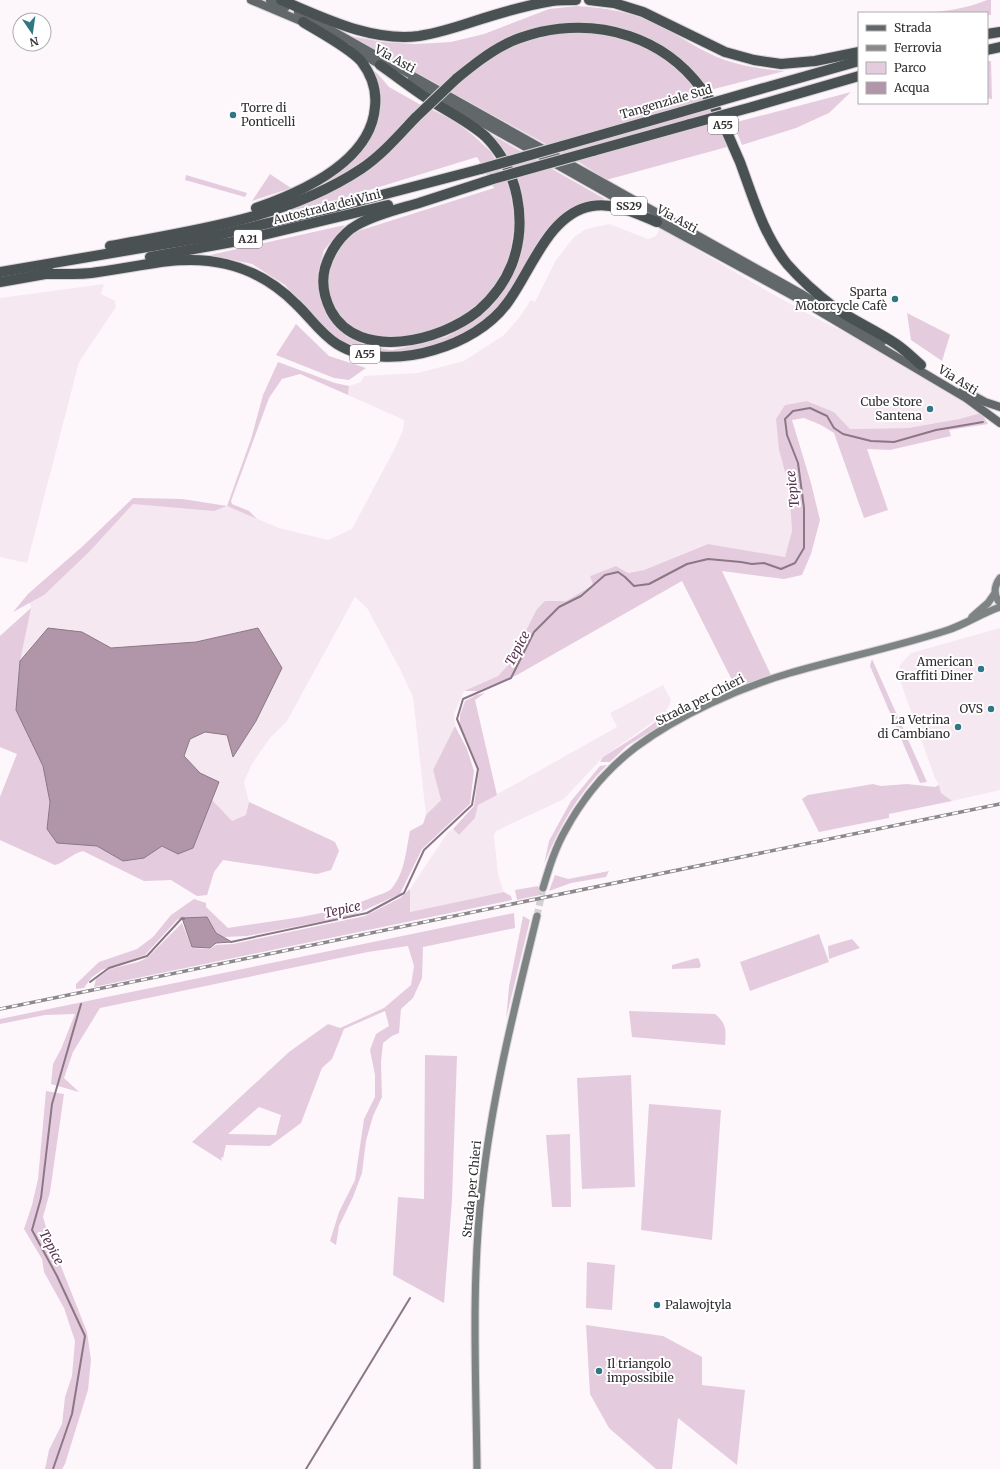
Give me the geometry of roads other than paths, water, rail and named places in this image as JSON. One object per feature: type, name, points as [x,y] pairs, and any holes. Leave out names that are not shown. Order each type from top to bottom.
[{"type":"highway","points":[[282,0],[324,18],[359,30],[377,34],[418,36],[440,32],[510,10],[552,1],[576,0]]},
{"type":"highway","points":[[589,0],[614,3],[643,12],[725,52],[754,60],[781,64],[815,61],[858,52]]},
{"type":"highway","name":"A55","points":[[177,234],[272,202],[313,184],[337,167],[358,146],[370,130],[376,101],[374,86],[368,72],[360,61],[351,53],[303,22]]},
{"type":"highway","name":"A55","points":[[74,259],[110,246],[177,234],[249,217],[286,206],[312,196],[345,179],[378,156],[456,79],[480,59],[507,43],[529,35],[553,30],[578,27],[603,29],[630,36],[653,46],[673,59],[693,77],[714,105],[739,161],[758,215],[787,264],[810,287],[836,308],[897,344],[920,365]]},
{"type":"highway","points":[[988,34],[1000,32]]},
{"type":"highway","points":[[988,50],[1000,47]]},
{"type":"highway","name":"Tangenziale Sud","points":[[481,169],[858,61]]},
{"type":"highway","name":"A55","points":[[380,64],[426,98],[485,136],[507,167],[515,188],[519,208],[520,232],[516,254],[508,274],[494,295],[477,311],[455,326],[434,334],[412,340],[384,342],[363,338],[348,331],[335,319],[328,305],[324,290],[323,275],[327,261],[334,247],[345,234],[356,225],[380,214],[456,192],[493,178],[593,151],[752,107],[858,76]]},
{"type":"highway","name":"Autostrada dei Vini","points":[[0,272],[218,235],[328,209],[481,169]]},
{"type":"highway","name":"Autostrada dei Vini","points":[[0,282],[238,241],[340,218],[493,178]]},
{"type":"highway","name":"A55","points":[[45,274],[97,272],[168,260],[203,260],[226,264],[248,272],[273,284],[296,303],[318,328],[337,344],[354,352],[375,356],[403,356],[434,350],[456,342],[487,323],[507,303],[546,240],[565,218],[580,210],[592,206],[606,205],[622,208],[657,222]]},
{"type":"main road","name":"Via Asti","points":[[251,0],[303,22],[380,64],[657,222],[797,298],[966,398],[1000,423]]},
{"type":"main road","name":"Via Asti","points":[[270,0],[306,16],[800,293],[972,395],[1000,407]]},
{"type":"main road","points":[[1000,578],[997,582],[995,593],[1000,603]]},
{"type":"main road","name":"Strada per Chieri","points":[[964,623],[988,603],[995,593]]},
{"type":"main road","name":"Strada per Chieri","points":[[543,888],[554,854],[565,830],[580,806],[596,785],[635,747],[662,730],[717,701],[765,681],[948,630],[1000,607]]},
{"type":"main road","name":"Strada per Chieri","points":[[477,1469],[475,1335],[477,1246],[482,1188],[505,1048],[537,916]]},
{"type":"water","points":[[48,628],[82,632],[111,648],[196,642],[258,628],[282,668],[256,721],[233,757],[227,735],[205,732],[190,739],[184,756],[200,773],[219,782],[193,848],[178,854],[162,846],[144,858],[123,861],[97,846],[57,843],[47,829],[50,802],[43,766],[16,710],[20,661]]},
{"type":"water","points":[[207,917],[216,933],[232,942],[216,943],[210,948],[192,947],[182,918]]},
{"type":"waterway","name":"Tepice","points":[[231,942],[367,913],[404,893],[424,850],[472,805],[478,769],[457,719],[463,699],[511,678],[534,632],[559,607],[581,596],[605,575],[618,572],[634,586],[649,584],[687,564],[708,559],[752,564],[764,563],[781,569],[795,563],[804,548],[804,508],[798,463],[787,435],[785,419],[793,411],[810,408],[827,416],[834,428],[843,434],[871,441],[894,442],[936,430],[983,422]]},
{"type":"waterway","name":"Tepice","points":[[90,982],[109,968],[147,956],[182,918],[184,919]]},
{"type":"waterway","name":"Tepice","points":[[53,1469],[72,1414],[85,1336],[57,1276],[32,1230],[41,1198],[52,1104],[81,1004]]},
{"type":"waterway","points":[[306,1469],[410,1298]]},
{"type":"tunnel","points":[[537,916],[543,888]]},
{"type":"railway","points":[[0,1009],[1000,804]]},
{"type":"place","name":"Torre di Ponticelli","points":[[233,115]]},
{"type":"place","name":"Sparta Motorcycle Cafè","points":[[895,299]]},
{"type":"place","name":"Cube Store Santena","points":[[930,409]]},
{"type":"place","name":"American Graffiti Diner","points":[[981,669]]},
{"type":"place","name":"OVS","points":[[991,709]]},
{"type":"place","name":"La Vetrina di Cambiano","points":[[958,727]]},
{"type":"place","name":"Palawojtyla","points":[[657,1305]]},
{"type":"place","name":"Il triangolo impossibile","points":[[599,1371]]}]
